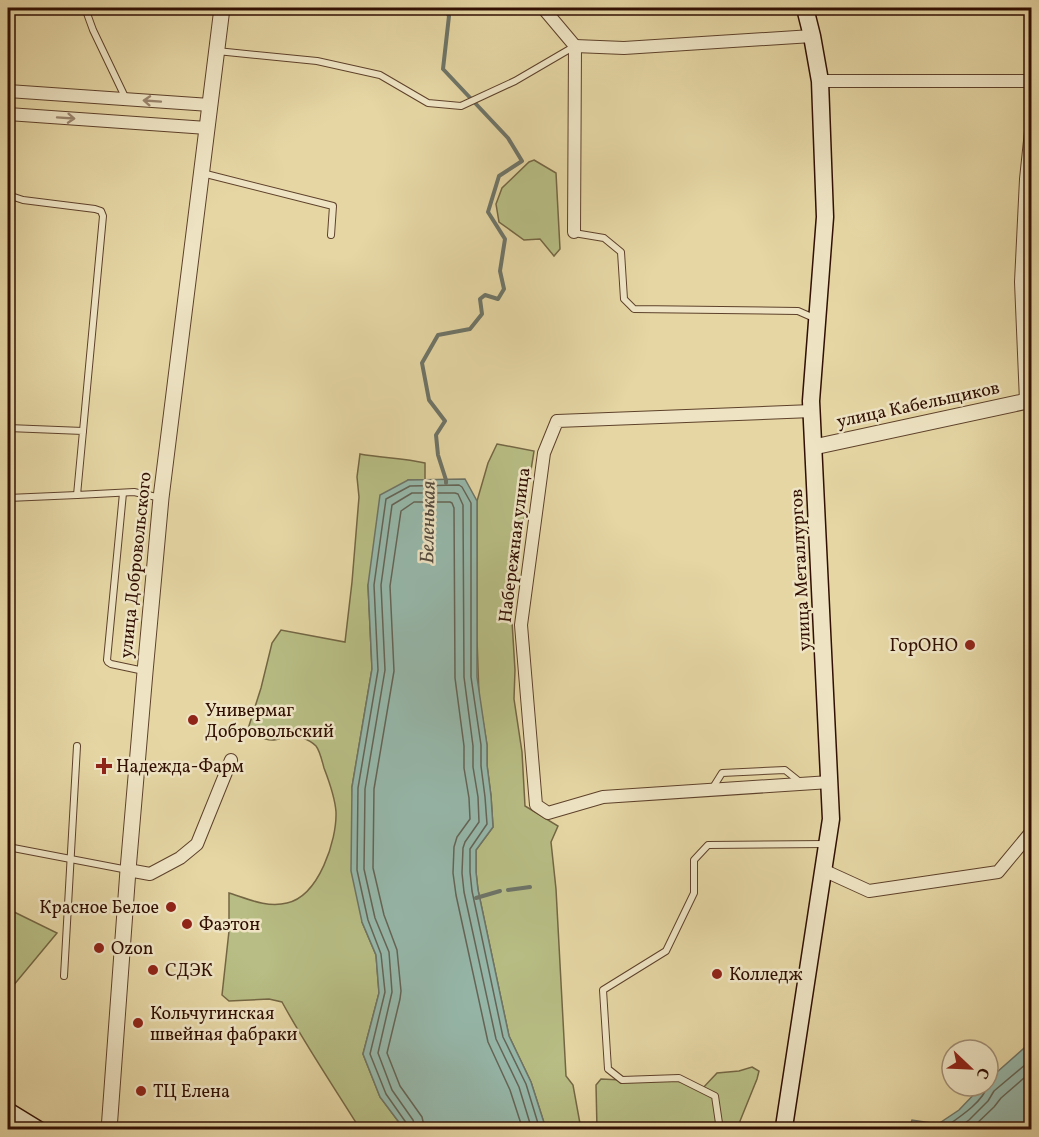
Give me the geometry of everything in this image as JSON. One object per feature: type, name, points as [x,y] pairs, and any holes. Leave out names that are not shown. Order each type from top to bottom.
[{"type":"main road","name":"улица Металлургов","points":[[785,1130],[831,819],[811,401],[825,217],[820,81],[805,8]]},
{"type":"main road","points":[[8,1111],[39,1130]]},
{"type":"street","name":"улица Добровольского","points":[[110,1130],[128,870],[161,498],[222,8]]},
{"type":"street","points":[[543,8],[575,46],[573,232]]},
{"type":"street","points":[[575,46],[624,48],[812,36]]},
{"type":"street","points":[[820,81],[1032,81]]},
{"type":"street","points":[[8,91],[210,105]]},
{"type":"street","points":[[8,114],[207,128]]},
{"type":"street","points":[[1029,400],[1021,282],[1026,178],[1032,122]]},
{"type":"street","name":"улица Кабельщиков","points":[[813,447],[1029,400]]},
{"type":"street","name":"Набережная улица","points":[[812,411],[557,421],[544,453],[521,625],[536,805],[548,813],[603,797],[830,782]]},
{"type":"street","points":[[128,870],[150,874],[180,858],[197,844],[231,760]]},
{"type":"street","points":[[823,870],[869,891],[998,872],[1032,831]]},
{"type":"lane","points":[[85,8],[126,99]]},
{"type":"lane","points":[[217,51],[317,61],[380,75],[428,103],[461,106],[515,81],[575,46]]},
{"type":"lane","points":[[201,173],[333,206],[331,235]]},
{"type":"lane","points":[[8,195],[23,200],[95,209],[101,211],[103,216],[77,495]]},
{"type":"lane","points":[[573,232],[604,238],[621,252],[624,299],[634,309],[798,311],[817,320]]},
{"type":"lane","points":[[1029,400],[1032,431]]},
{"type":"lane","points":[[8,428],[83,430]]},
{"type":"lane","points":[[8,498],[134,492],[161,498]]},
{"type":"lane","points":[[123,493],[107,660],[111,664],[145,672]]},
{"type":"lane","points":[[64,976],[77,746]]},
{"type":"lane","points":[[720,1130],[715,1096],[679,1078],[622,1080],[608,1069],[603,990],[666,951],[694,893],[694,860],[708,845],[828,844]]},
{"type":"lane","points":[[8,847],[128,870]]},
{"type":"green space","points":[[534,160],[556,173],[560,249],[554,256],[540,239],[524,240],[499,222],[496,204],[502,188]]},
{"type":"green space","points":[[497,444],[534,451],[511,605],[515,670],[514,699],[522,752],[525,806],[558,826],[551,842],[556,889],[566,1076],[573,1085],[581,1129],[546,1129],[531,1082],[509,1036],[478,890],[476,850],[493,827],[487,745],[479,696],[477,501],[488,463]]},
{"type":"green space","points":[[360,454],[425,463],[425,480],[408,480],[368,585],[372,669],[352,787],[362,922],[376,955],[379,993],[363,1054],[380,1097],[404,1129],[360,1129],[282,1002],[269,999],[229,1001],[222,995],[229,931],[229,893],[272,904],[287,903],[298,898],[317,879],[333,837],[336,812],[332,789],[316,746],[299,737],[287,736],[271,740],[247,732],[272,643],[281,630],[345,642],[359,497],[357,477]]},
{"type":"green space","points":[[8,909],[57,933],[8,992]]},
{"type":"green space","points":[[752,1067],[759,1071],[740,1121],[741,1129],[597,1129],[596,1085],[601,1079],[665,1077],[702,1089],[717,1073]]},
{"type":"water","points":[[465,479],[477,501],[477,677],[487,745],[493,827],[476,850],[478,890],[509,1036],[531,1082],[546,1129],[404,1129],[380,1097],[363,1054],[379,993],[376,955],[362,922],[351,871],[352,787],[372,669],[368,585],[380,495],[408,480]]},
{"type":"water","points":[[1031,1042],[1031,1129],[909,1129],[912,1120],[938,1124],[959,1110],[970,1098],[1000,1098],[1000,1069]]},
{"type":"waterway","name":"Беленькая","points":[[444,8],[449,16],[443,69],[508,138],[522,161],[499,176],[488,212],[505,239],[500,271],[504,289],[498,299],[485,295],[480,299],[482,314],[470,329],[438,335],[422,363],[429,400],[445,421],[436,435],[438,455],[446,483]]},
{"type":"waterway","points":[[508,890],[530,887]]},
{"type":"waterway","points":[[476,898],[500,891]]},
{"type":"place","name":"ГорОНО","points":[[970,645]]},
{"type":"place","name":"Универмаг Добровольский","points":[[193,720]]},
{"type":"place","name":"Надежда-Фарм","points":[[104,766]]},
{"type":"place","name":"Красное Белое","points":[[171,907]]},
{"type":"place","name":"Фаэтон","points":[[187,924]]},
{"type":"place","name":"Ozon","points":[[99,948]]},
{"type":"place","name":"СДЭК","points":[[153,970]]},
{"type":"place","name":"Колледж","points":[[717,974]]},
{"type":"place","name":"Кольчугинская швейная фабраки","points":[[138,1023]]},
{"type":"place","name":"ТЦ Елена","points":[[141,1091]]}]
